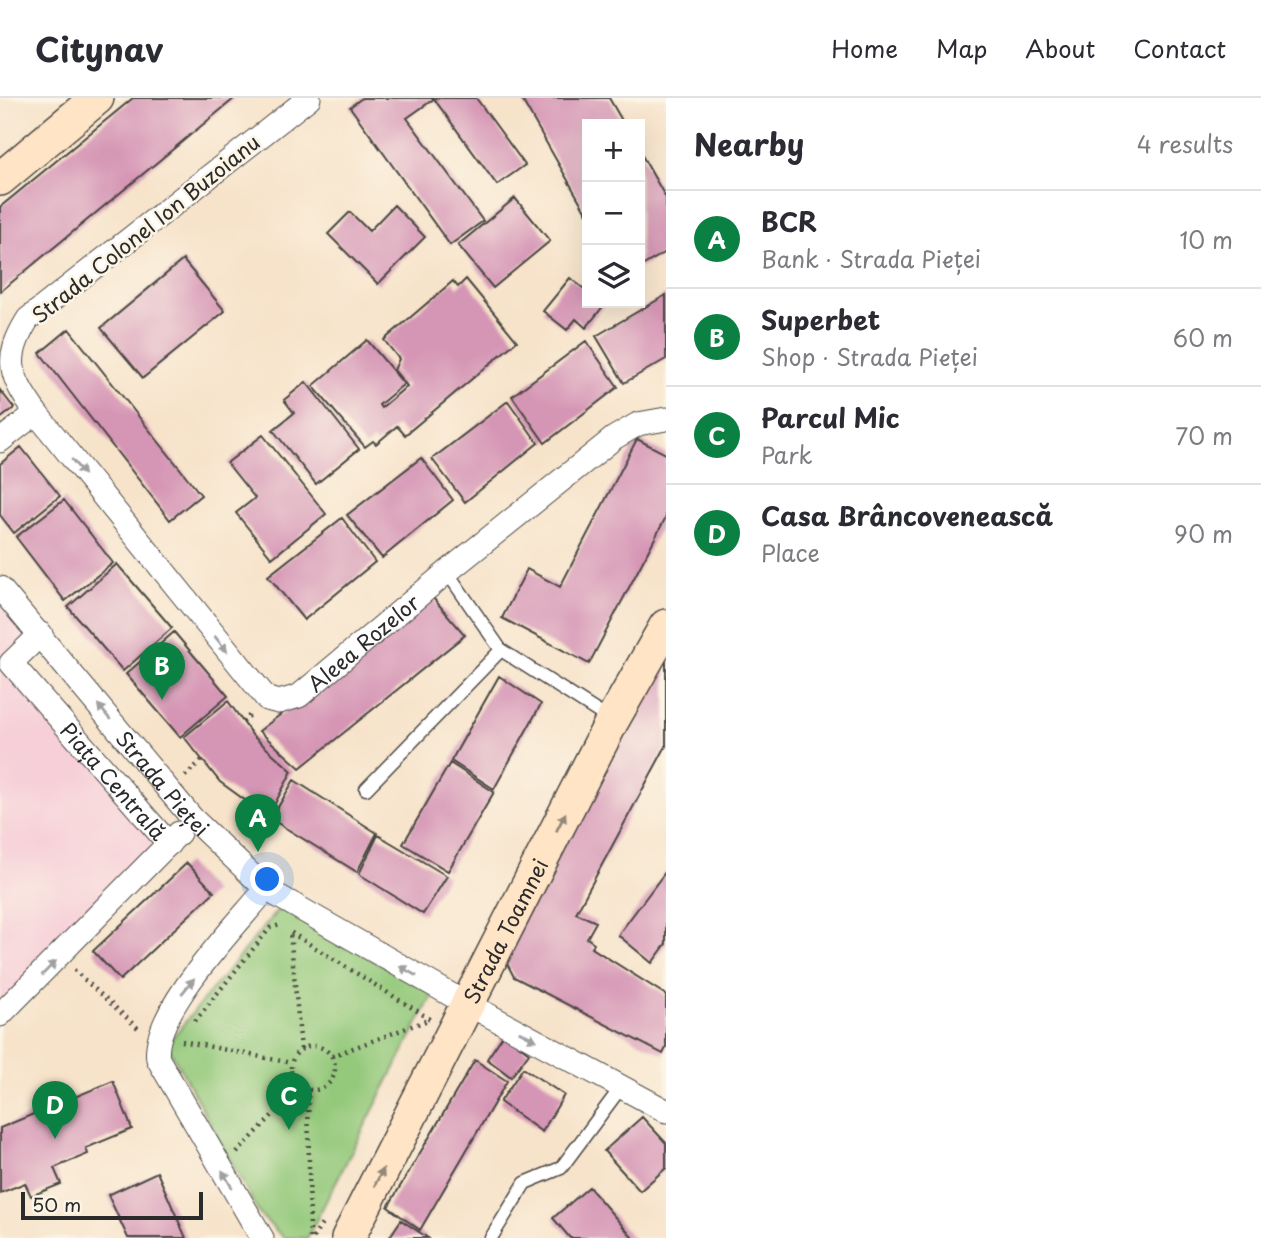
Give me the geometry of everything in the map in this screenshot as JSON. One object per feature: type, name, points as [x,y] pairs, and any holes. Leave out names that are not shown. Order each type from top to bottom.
[{"type":"street","points":[[0,179],[97,98]]},
{"type":"street","name":"Strada Colonel Ion Buzoianu","points":[[11,355],[17,337],[28,319],[293,103]]},
{"type":"street","name":"Aleea Rozelor","points":[[11,355],[12,372],[19,389],[36,413],[267,699],[279,702],[299,696],[447,572],[614,438],[638,424],[666,419]]},
{"type":"street","points":[[0,441],[36,413]]},
{"type":"street","name":"Strada Pieței","points":[[0,588],[191,818],[266,889],[460,1000],[664,1106]]},
{"type":"street","name":"Strada Toamnei","points":[[338,1226],[666,625]]},
{"type":"street","name":"Piața Centrală","points":[[0,1015],[169,845],[11,663],[40,634]]},
{"type":"street","points":[[169,845],[191,818]]},
{"type":"street","points":[[262,1238],[229,1160],[158,1059],[156,1045],[174,1003],[266,889]]},
{"type":"lane","points":[[447,572],[501,650],[612,721]]},
{"type":"lane","points":[[366,789],[501,650]]},
{"type":"lane","points":[[491,1238],[525,1183],[561,1168],[622,1086]]},
{"type":"path","points":[[301,909],[290,933],[301,1049]]},
{"type":"path","points":[[194,1022],[273,925],[280,925],[430,1019]]},
{"type":"path","points":[[60,957],[156,1045]]},
{"type":"path","points":[[332,1056],[440,1016],[460,1000]]},
{"type":"path","points":[[429,1027],[430,1019]]},
{"type":"path","points":[[179,1048],[185,1032]]},
{"type":"path","points":[[180,1040],[291,1062]]},
{"type":"path","points":[[318,1046],[332,1056],[335,1064],[331,1081],[324,1087],[307,1089],[300,1086],[291,1071],[291,1062],[301,1049],[318,1046]]},
{"type":"path","points":[[229,1160],[300,1086]]},
{"type":"path","points":[[307,1089],[312,1238],[338,1226]]},
{"type":"path","points":[[229,1160],[231,1141]]},
{"type":"shaded area","points":[[0,588],[41,634],[11,663],[169,844],[0,1014]]},
{"type":"green space","points":[[280,907],[433,994],[307,1238],[284,1238],[260,1215],[167,1044]]},
{"type":"building","points":[[133,98],[235,98],[0,292],[0,207]]},
{"type":"building","points":[[362,98],[476,98],[525,165],[497,185],[434,99],[407,118],[483,221],[450,245],[350,107]]},
{"type":"building","points":[[521,98],[609,98],[621,119],[582,119],[582,205]]},
{"type":"building","points":[[645,161],[666,198],[666,252],[645,264]]},
{"type":"building","points":[[515,198],[550,241],[493,288],[458,245]]},
{"type":"building","points":[[394,205],[425,237],[378,284],[328,234],[350,212],[369,231]]},
{"type":"building","points":[[183,260],[225,311],[143,378],[101,328]]},
{"type":"building","points":[[570,278],[582,287],[582,308],[602,308],[586,328],[576,319],[567,330],[543,311]]},
{"type":"building","points":[[466,279],[517,341],[405,435],[397,426],[376,444],[373,441],[365,447],[313,386],[367,340],[404,384],[379,405],[381,408],[407,386],[394,370],[399,359],[384,340],[453,281],[458,287]]},
{"type":"building","points":[[666,295],[666,359],[624,383],[596,336]]},
{"type":"building","points":[[69,329],[201,495],[170,520],[40,353]]},
{"type":"building","points":[[586,341],[618,387],[545,443],[512,396]]},
{"type":"building","points":[[306,382],[359,449],[316,484],[273,430],[294,413],[284,400]]},
{"type":"building","points":[[0,390],[14,408],[0,419]]},
{"type":"building","points":[[508,401],[538,443],[465,502],[432,459]]},
{"type":"building","points":[[263,435],[326,514],[272,558],[236,513],[255,498],[227,463]]},
{"type":"building","points":[[637,439],[666,454],[666,517],[589,664],[502,618],[527,569],[560,587]]},
{"type":"building","points":[[21,447],[60,496],[14,533],[0,515],[0,464]]},
{"type":"building","points":[[421,458],[453,500],[382,558],[347,515]]},
{"type":"building","points":[[64,500],[113,563],[65,601],[16,537]]},
{"type":"building","points":[[342,518],[375,562],[304,620],[268,576]]},
{"type":"building","points":[[117,564],[172,628],[123,671],[68,607]]},
{"type":"building","points":[[433,598],[465,635],[300,768],[259,731]]},
{"type":"building","points":[[174,632],[228,696],[180,737],[126,674]]},
{"type":"building","points":[[666,646],[666,746],[576,913],[596,922],[587,938],[594,943],[592,948],[666,995],[666,1048],[663,1054],[514,977],[502,954]]},
{"type":"building","points":[[499,676],[541,704],[494,789],[451,761]]},
{"type":"building","points":[[228,701],[253,736],[292,771],[268,817],[220,782],[184,737]]},
{"type":"building","points":[[450,763],[494,792],[448,871],[403,844]]},
{"type":"building","points":[[294,780],[377,833],[357,872],[271,819]]},
{"type":"building","points":[[378,835],[447,876],[423,914],[359,874]]},
{"type":"building","points":[[187,863],[214,892],[120,980],[93,951]]},
{"type":"building","points":[[666,871],[666,944],[652,963],[618,935]]},
{"type":"building","points":[[504,1034],[529,1053],[511,1077],[487,1059]]},
{"type":"building","points":[[475,1060],[507,1081],[420,1230],[388,1207]]},
{"type":"building","points":[[523,1068],[564,1095],[542,1132],[500,1102]]},
{"type":"building","points":[[113,1081],[132,1129],[86,1148],[88,1154],[54,1168],[61,1184],[31,1196],[25,1183],[0,1193],[0,1128]]},
{"type":"building","points":[[642,1117],[666,1143],[666,1168],[640,1191],[604,1151]]},
{"type":"building","points":[[157,1172],[186,1238],[128,1238],[108,1195]]},
{"type":"building","points":[[589,1187],[633,1238],[570,1238],[553,1218]]},
{"type":"building","points":[[401,1220],[428,1238],[389,1238]]},
{"type":"place","name":"Superbet","points":[[162,700]]},
{"type":"place","name":"BCR","points":[[258,852]]},
{"type":"place","name":"Parcul Mic","points":[[289,1130]]},
{"type":"place","name":"Casa Brâncovenească","points":[[55,1139]]}]
